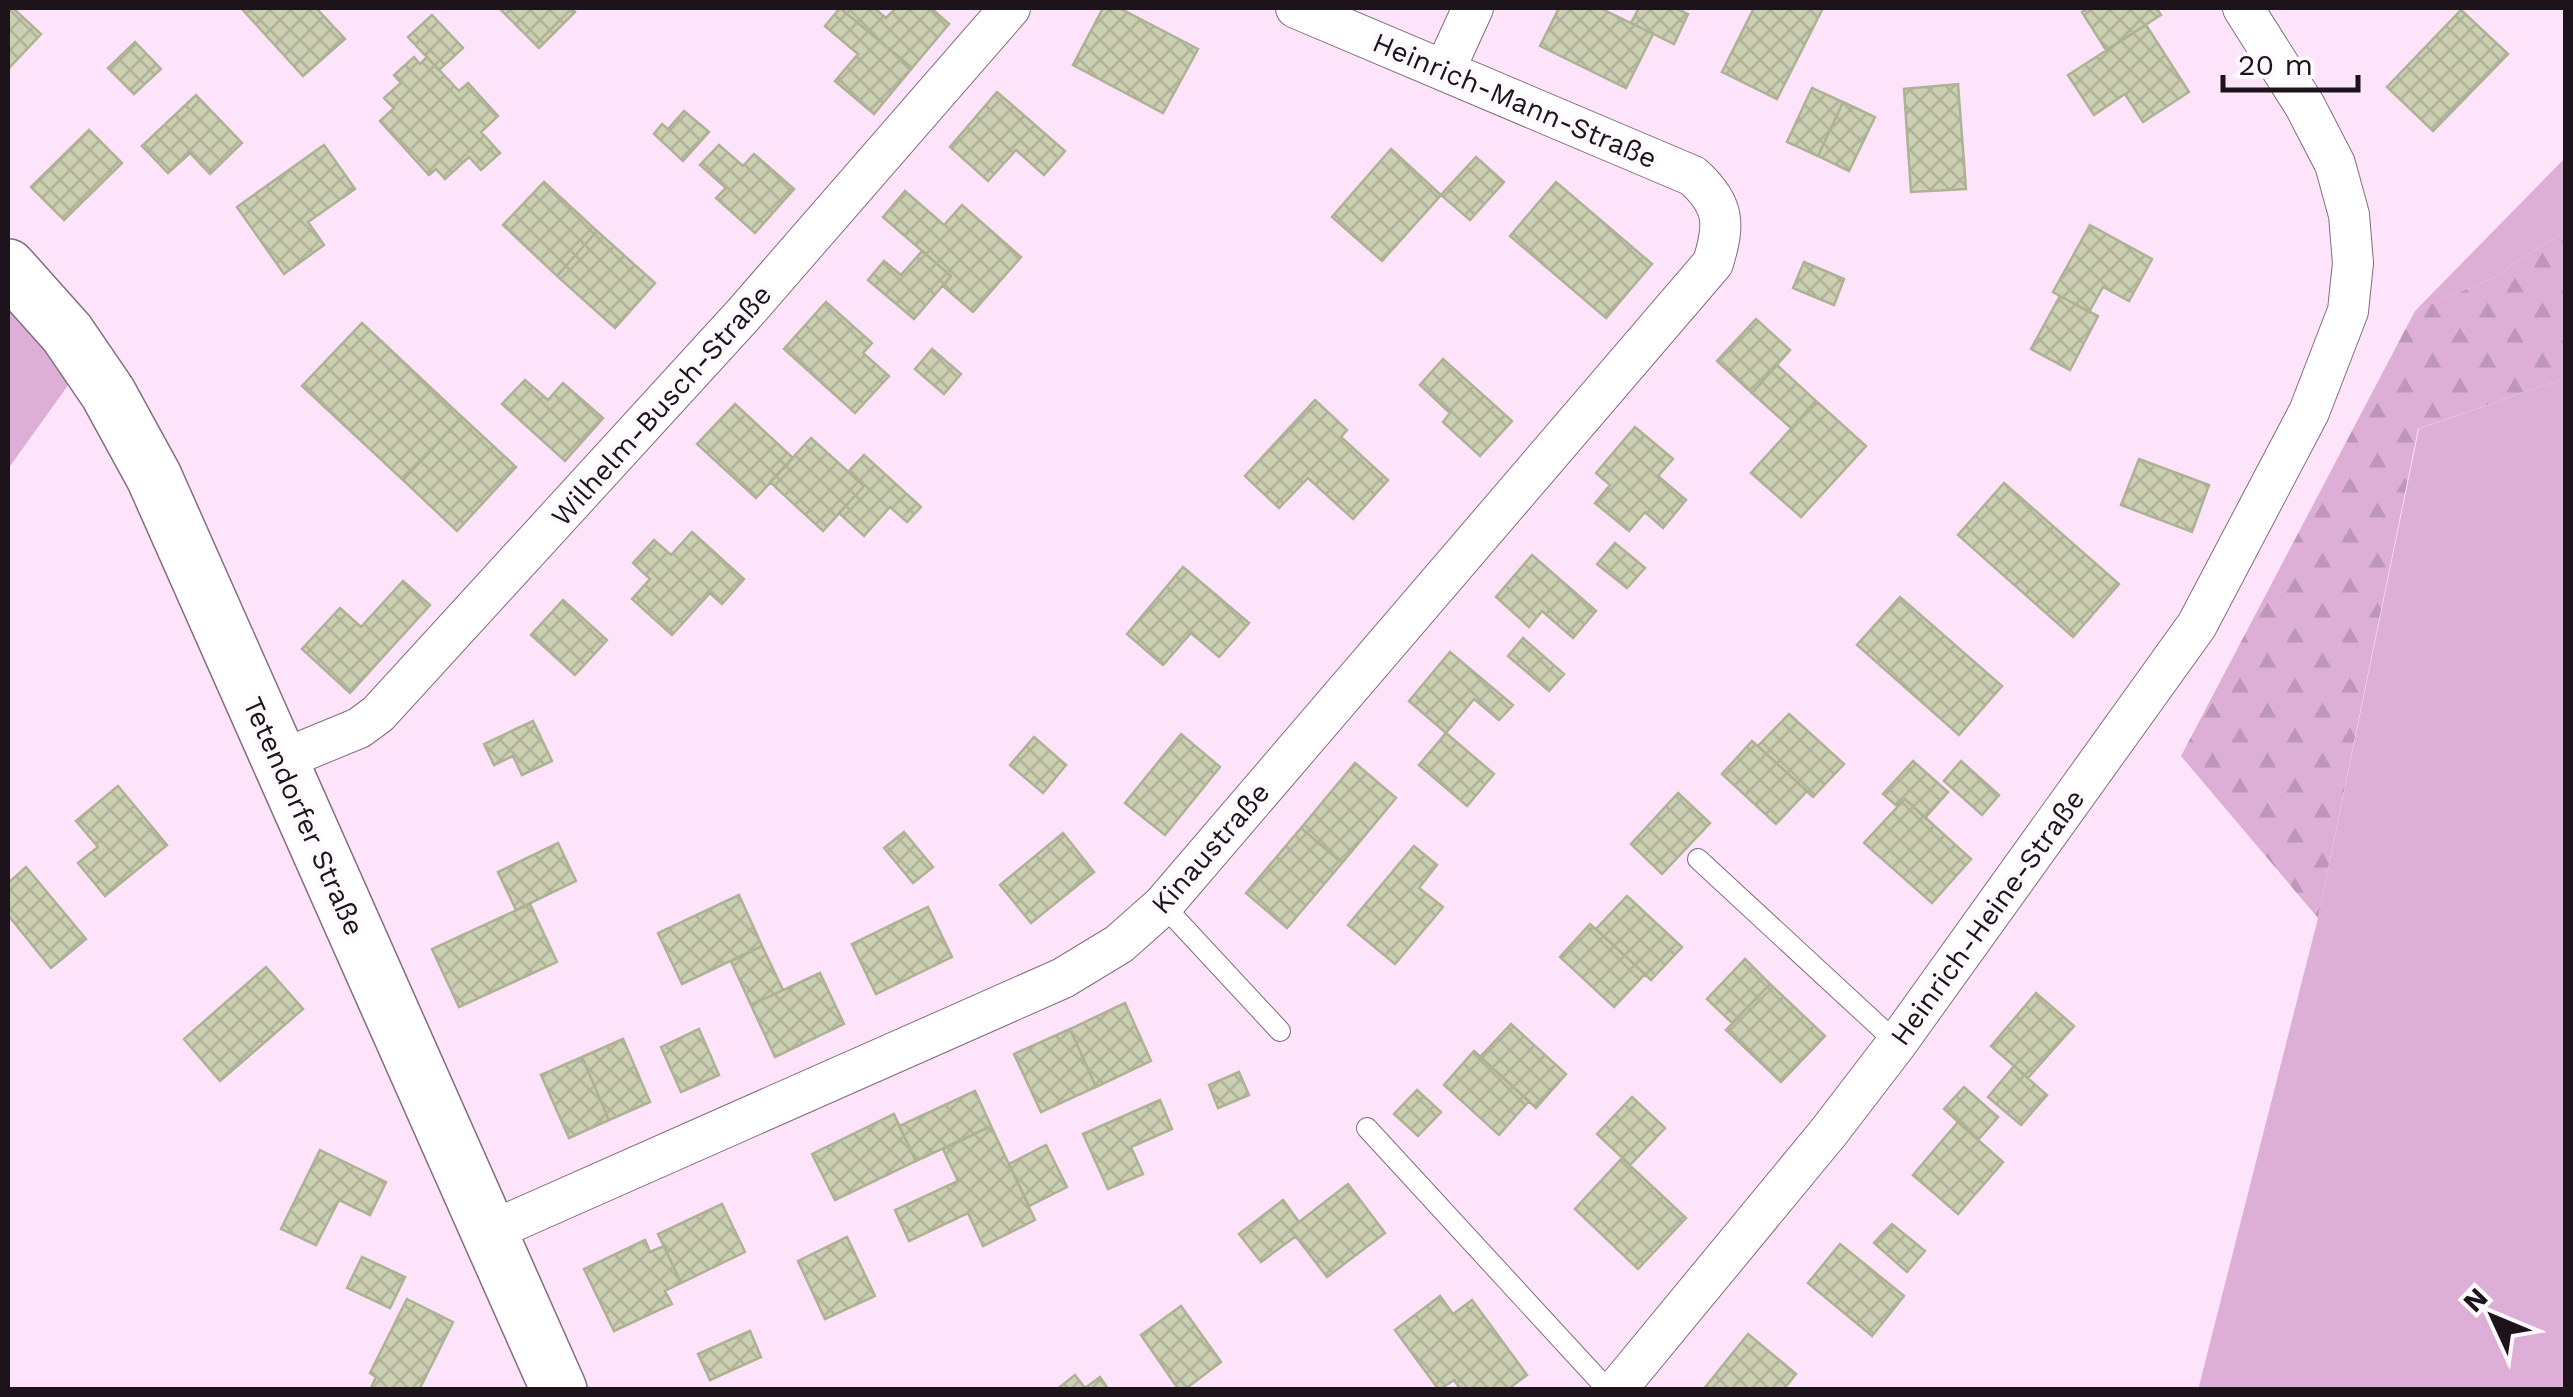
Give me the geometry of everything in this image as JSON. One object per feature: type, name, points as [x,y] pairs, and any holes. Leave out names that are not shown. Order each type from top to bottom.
[{"type":"street","name":"Wilhelm-Busch-Straße","points":[[279,760],[359,728],[378,714],[743,316],[1010,8]]},
{"type":"street","name":"Heinrich-Mann-Straße","points":[[1296,8],[1693,176],[1709,191],[1720,210]]},
{"type":"street","points":[[1445,69],[1473,8]]},
{"type":"street","name":"Heinrich-Heine-Straße","points":[[1612,1390],[1815,1148],[1897,1043],[2197,624],[2309,412],[2348,311],[2353,263],[2349,215],[2335,164],[2313,120],[2243,8]]},
{"type":"street","name":"Kinaustraße","points":[[489,1232],[1062,978],[1119,944],[1163,905],[1713,264],[1722,236],[1720,210]]},
{"type":"street","name":"Tetendorfer Straße","points":[[8,267],[67,333],[154,477],[559,1390]]},
{"type":"lane","points":[[1698,858],[1897,1043]]},
{"type":"lane","points":[[1163,905],[1280,1031]]},
{"type":"lane","points":[[1368,1128],[1612,1390]]},
{"type":"green space","points":[[2565,158],[2565,231],[2491,279],[2415,311]]},
{"type":"green space","points":[[2565,231],[2565,378],[2418,429],[2318,918],[2181,756],[2415,311],[2491,279]]},
{"type":"green space","points":[[8,306],[74,377],[8,469]]},
{"type":"green space","points":[[2565,378],[2565,1389],[2198,1390],[2318,918],[2419,429]]},
{"type":"building","points":[[8,8],[13,8],[41,34],[8,69]]},
{"type":"building","points":[[241,8],[316,8],[345,39],[303,76]]},
{"type":"building","points":[[499,8],[571,8],[575,12],[539,48]]},
{"type":"building","points":[[840,8],[874,8],[886,18],[896,8],[931,8],[949,24],[912,68]]},
{"type":"building","points":[[840,8],[912,68],[874,114],[835,81],[858,54],[825,26]]},
{"type":"building","points":[[1103,8],[1119,8],[1198,49],[1163,113],[1073,65]]},
{"type":"building","points":[[1559,8],[1600,8],[1653,34],[1626,88],[1540,46]]},
{"type":"building","points":[[1639,8],[1675,8],[1688,14],[1674,44],[1631,23]]},
{"type":"building","points":[[1754,8],[1823,8],[1777,99],[1722,72]]},
{"type":"building","points":[[2088,8],[2156,8],[2161,15],[2106,50],[2082,12]]},
{"type":"building","points":[[2461,10],[2508,54],[2433,131],[2387,87]]},
{"type":"building","points":[[432,15],[463,48],[439,70],[408,37]]},
{"type":"building","points":[[2146,25],[2189,92],[2143,122],[2125,94],[2094,115],[2068,75]]},
{"type":"building","points":[[135,42],[161,69],[134,94],[108,68]]},
{"type":"building","points":[[414,57],[420,64],[427,57],[459,91],[468,83],[498,116],[481,132],[500,153],[481,170],[469,157],[445,179],[436,169],[429,175],[380,121],[394,108],[384,98],[401,83],[394,75]]},
{"type":"building","points":[[1958,84],[1966,189],[1911,192],[1904,89]]},
{"type":"building","points":[[1812,88],[1843,102],[1818,156],[1787,142]]},
{"type":"building","points":[[997,92],[1065,151],[1044,175],[1016,150],[988,181],[950,147]]},
{"type":"building","points":[[196,95],[242,143],[210,174],[190,153],[168,173],[142,146]]},
{"type":"building","points":[[1843,102],[1875,117],[1849,171],[1818,156]]},
{"type":"building","points":[[684,111],[709,132],[683,161],[654,134],[662,124],[668,129]]},
{"type":"building","points":[[89,130],[122,163],[64,220],[31,187]]},
{"type":"building","points":[[324,145],[355,189],[308,222],[324,245],[284,274],[237,207]]},
{"type":"building","points":[[719,145],[743,166],[754,154],[794,189],[755,233],[716,198],[726,188],[700,165]]},
{"type":"building","points":[[1391,149],[1441,195],[1382,261],[1332,217]]},
{"type":"building","points":[[1476,157],[1504,182],[1470,220],[1441,195]]},
{"type":"building","points":[[544,182],[597,231],[557,276],[503,225]]},
{"type":"building","points":[[1556,182],[1652,264],[1606,318],[1510,236]]},
{"type":"building","points":[[905,191],[944,225],[962,205],[1021,257],[973,312],[943,286],[951,276],[883,217]]},
{"type":"building","points":[[2090,225],[2152,259],[2129,301],[2103,287],[2089,312],[2053,292]]},
{"type":"building","points":[[597,231],[655,283],[615,328],[557,276]]},
{"type":"building","points":[[922,251],[951,276],[914,319],[868,280],[884,261],[901,275]]},
{"type":"building","points":[[1804,262],[1844,279],[1834,305],[1793,288]]},
{"type":"building","points":[[2060,296],[2098,316],[2070,370],[2031,349]]},
{"type":"building","points":[[826,302],[872,343],[863,353],[889,376],[855,413],[784,349]]},
{"type":"building","points":[[1756,319],[1790,350],[1752,393],[1717,361]]},
{"type":"building","points":[[362,323],[462,417],[403,480],[302,386]]},
{"type":"building","points":[[932,349],[961,374],[944,394],[915,369]]},
{"type":"building","points":[[1443,359],[1512,421],[1480,456],[1443,422],[1450,413],[1420,385]]},
{"type":"building","points":[[1777,365],[1816,401],[1792,429],[1752,393]]},
{"type":"building","points":[[525,380],[548,400],[563,383],[603,418],[565,461],[502,404]]},
{"type":"building","points":[[1315,400],[1347,430],[1341,437],[1388,480],[1353,519],[1308,478],[1279,508],[1245,476]]},
{"type":"building","points":[[1816,401],[1866,446],[1801,517],[1751,473]]},
{"type":"building","points":[[735,404],[793,458],[756,498],[697,444]]},
{"type":"building","points":[[462,417],[516,467],[457,531],[403,480]]},
{"type":"building","points":[[1635,427],[1673,459],[1658,476],[1686,500],[1663,528],[1645,512],[1629,531],[1595,503],[1610,485],[1596,473]]},
{"type":"building","points":[[811,438],[864,486],[823,531],[770,482]]},
{"type":"building","points":[[864,455],[921,507],[907,522],[890,507],[864,536],[839,513],[864,486],[848,472]]},
{"type":"building","points":[[2139,459],[2209,485],[2192,532],[2121,505]]},
{"type":"building","points":[[2004,483],[2119,584],[2073,637],[1958,535]]},
{"type":"building","points":[[692,532],[744,579],[722,604],[710,593],[672,635],[632,599],[650,579],[633,563],[654,540],[671,555]]},
{"type":"building","points":[[1615,543],[1645,568],[1627,588],[1597,564]]},
{"type":"building","points":[[1532,555],[1596,611],[1573,638],[1542,611],[1529,627],[1496,597]]},
{"type":"building","points":[[1183,567],[1249,623],[1219,657],[1191,633],[1163,665],[1127,634]]},
{"type":"building","points":[[403,581],[430,605],[350,693],[302,649],[340,608],[361,627]]},
{"type":"building","points":[[1900,597],[2002,686],[1959,735],[1857,645]]},
{"type":"building","points":[[563,600],[607,640],[575,675],[531,635]]},
{"type":"building","points":[[1523,638],[1564,674],[1549,691],[1508,656]]},
{"type":"building","points":[[1450,652],[1513,705],[1499,720],[1474,699],[1446,733],[1409,701]]},
{"type":"building","points":[[1789,714],[1844,764],[1813,797],[1758,746]]},
{"type":"building","points":[[533,721],[552,761],[522,775],[513,756],[494,765],[484,744]]},
{"type":"building","points":[[1446,733],[1494,774],[1467,806],[1419,765]]},
{"type":"building","points":[[1181,734],[1220,767],[1165,835],[1125,803]]},
{"type":"building","points":[[1034,737],[1066,765],[1043,793],[1010,765]]},
{"type":"building","points":[[1752,741],[1807,791],[1776,824],[1722,774]]},
{"type":"building","points":[[1913,761],[1948,792],[1925,818],[1905,799],[1897,806],[1883,794]]},
{"type":"building","points":[[1961,761],[1999,795],[1982,815],[1944,781]]},
{"type":"building","points":[[1355,763],[1396,798],[1342,863],[1301,828]]},
{"type":"building","points":[[118,786],[167,845],[105,896],[78,863],[98,847],[76,821]]},
{"type":"building","points":[[1678,793],[1710,823],[1662,874],[1631,844]]},
{"type":"building","points":[[1905,799],[1971,859],[1932,903],[1864,843]]},
{"type":"building","points":[[1301,828],[1342,863],[1287,928],[1246,893]]},
{"type":"building","points":[[904,832],[933,867],[913,883],[884,848]]},
{"type":"building","points":[[1063,833],[1094,872],[1031,923],[1000,885]]},
{"type":"building","points":[[558,843],[576,881],[516,910],[498,872]]},
{"type":"building","points":[[1414,846],[1437,865],[1419,888],[1443,907],[1395,964],[1348,925]]},
{"type":"building","points":[[26,867],[86,939],[51,968],[8,915],[8,883]]},
{"type":"building","points":[[739,895],[762,946],[682,984],[658,933]]},
{"type":"building","points":[[1627,896],[1682,947],[1651,980],[1596,929]]},
{"type":"building","points":[[530,904],[557,962],[459,1007],[432,949]]},
{"type":"building","points":[[928,907],[952,957],[876,994],[852,944]]},
{"type":"building","points":[[1590,924],[1645,974],[1614,1007],[1560,957]]},
{"type":"building","points":[[762,946],[783,990],[751,1005],[731,961]]},
{"type":"building","points":[[1745,959],[1770,984],[1732,1023],[1707,999]]},
{"type":"building","points":[[266,967],[303,1009],[220,1081],[184,1039]]},
{"type":"building","points":[[820,973],[844,1024],[775,1057],[751,1005]]},
{"type":"building","points":[[1770,984],[1825,1036],[1781,1082],[1726,1030]]},
{"type":"building","points":[[2036,993],[2074,1026],[2028,1078],[1991,1046]]},
{"type":"building","points":[[1125,1003],[1151,1061],[1096,1087],[1070,1029]]},
{"type":"building","points":[[1511,1024],[1566,1074],[1536,1108],[1480,1057]]},
{"type":"building","points":[[699,1029],[719,1075],[681,1092],[661,1047]]},
{"type":"building","points":[[1070,1029],[1096,1087],[1041,1112],[1014,1054]]},
{"type":"building","points":[[623,1039],[650,1102],[609,1120],[582,1057]]},
{"type":"building","points":[[1474,1051],[1529,1101],[1499,1135],[1444,1085]]},
{"type":"building","points":[[582,1057],[609,1120],[569,1138],[541,1075]]},
{"type":"building","points":[[2014,1066],[2047,1095],[2021,1125],[1988,1097]]},
{"type":"building","points":[[1239,1072],[1249,1095],[1218,1108],[1209,1085]]},
{"type":"building","points":[[1964,1087],[1998,1117],[1978,1140],[1944,1109]]},
{"type":"building","points":[[1417,1090],[1441,1112],[1418,1136],[1394,1114]]},
{"type":"building","points":[[975,1091],[991,1126],[916,1161],[899,1126]]},
{"type":"building","points":[[1632,1097],[1665,1128],[1630,1165],[1597,1134]]},
{"type":"building","points":[[1160,1100],[1172,1129],[1131,1147],[1143,1174],[1108,1189],[1083,1134]]},
{"type":"building","points":[[894,1114],[916,1161],[835,1200],[812,1154]]},
{"type":"building","points":[[1958,1122],[2003,1162],[1958,1214],[1913,1175]]},
{"type":"building","points":[[991,1126],[1035,1220],[983,1246],[968,1213],[909,1241],[895,1210],[958,1181],[943,1149]]},
{"type":"building","points":[[1046,1145],[1067,1187],[1029,1206],[1009,1164]]},
{"type":"building","points":[[320,1150],[386,1182],[370,1215],[339,1200],[316,1245],[281,1229]]},
{"type":"building","points":[[1622,1158],[1686,1218],[1638,1269],[1575,1209]]},
{"type":"building","points":[[1348,1184],[1385,1233],[1327,1277],[1290,1229]]},
{"type":"building","points":[[1283,1200],[1299,1222],[1290,1229],[1296,1236],[1261,1262],[1239,1234]]},
{"type":"building","points":[[722,1204],[745,1252],[681,1283],[658,1234]]},
{"type":"building","points":[[1892,1224],[1925,1251],[1907,1272],[1874,1243]]},
{"type":"building","points":[[847,1237],[875,1296],[825,1319],[798,1261]]},
{"type":"building","points":[[645,1240],[650,1252],[664,1246],[681,1283],[665,1291],[672,1304],[614,1331],[584,1269]]},
{"type":"building","points":[[1840,1244],[1904,1296],[1872,1336],[1808,1283]]},
{"type":"building","points":[[362,1257],[405,1277],[390,1308],[347,1288]]},
{"type":"building","points":[[1440,1296],[1453,1314],[1472,1300],[1527,1375],[1507,1390],[1461,1390],[1454,1380],[1439,1390],[1395,1330]]},
{"type":"building","points":[[407,1299],[453,1322],[419,1390],[370,1390],[376,1377],[370,1373]]},
{"type":"building","points":[[1181,1306],[1221,1362],[1184,1390],[1179,1390],[1141,1335]]},
{"type":"building","points":[[750,1331],[761,1357],[710,1380],[698,1354]]},
{"type":"building","points":[[1748,1334],[1796,1374],[1783,1390],[1703,1390]]},
{"type":"building","points":[[1075,1375],[1085,1388],[1100,1377],[1109,1390],[1056,1390]]}]
